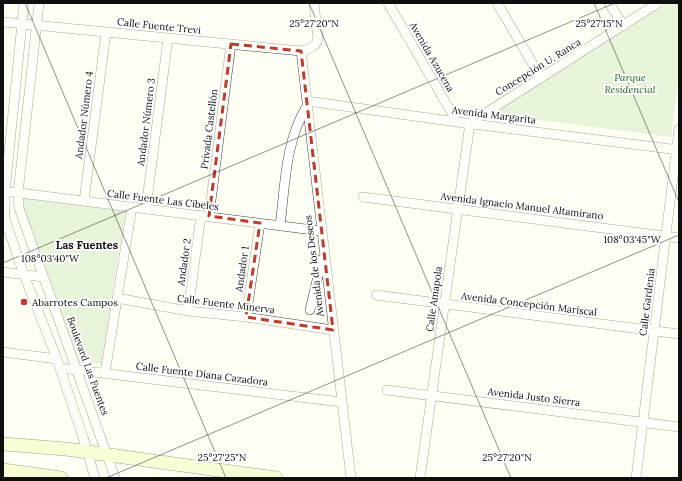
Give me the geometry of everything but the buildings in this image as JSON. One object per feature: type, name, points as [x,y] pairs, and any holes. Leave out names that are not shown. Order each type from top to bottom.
[{"type":"main road","points":[[3,444],[107,454],[276,478]]},
{"type":"main road","points":[[3,470],[61,478]]},
{"type":"street","points":[[24,3],[4,192],[6,219],[24,275],[59,363],[95,478]]},
{"type":"street","name":"Boulevard Las Fuentes","points":[[39,3],[38,25],[18,193],[19,208],[115,478]]},
{"type":"street","name":"Calle Fuente Trevi","points":[[3,22],[301,51],[317,44],[318,39],[314,3]]},
{"type":"street","name":"Avenida Azucena","points":[[388,3],[457,122]]},
{"type":"street","points":[[496,3],[542,78]]},
{"type":"street","points":[[610,3],[624,26]]},
{"type":"street","name":"Concepción U. Ranca","points":[[470,123],[658,3]]},
{"type":"street","name":"Andador Número 4","points":[[84,201],[106,32]]},
{"type":"street","name":"Andador Número 3","points":[[146,208],[168,38]]},
{"type":"street","name":"Privada Castellón","points":[[205,216],[231,44]]},
{"type":"street","name":"Avenida de los Deseos","points":[[301,51],[351,478]]},
{"type":"street","points":[[280,226],[292,140],[307,104]]},
{"type":"street","name":"Avenida Margarita","points":[[307,104],[678,149]]},
{"type":"street","name":"Calle Amapola","points":[[420,478],[470,123]]},
{"type":"street","name":"Calle Gardenia","points":[[636,478],[678,149],[679,129]]},
{"type":"street","name":"Calle Fuente Las Cibeles","points":[[4,192],[146,208],[321,231]]},
{"type":"street","name":"Avenida Ignacio Manuel Altamirano","points":[[363,197],[679,238]]},
{"type":"street","points":[[106,373],[132,207]]},
{"type":"street","name":"Andador 2","points":[[188,311],[205,216]]},
{"type":"street","name":"Andador 1","points":[[246,317],[260,223]]},
{"type":"street","points":[[310,310],[324,252]]},
{"type":"street","points":[[3,272],[44,277]]},
{"type":"street","name":"Avenida Concepción Mariscal","points":[[376,295],[679,334]]},
{"type":"street","name":"Calle Fuente Minerva","points":[[117,298],[188,311],[246,317],[333,330]]},
{"type":"street","name":"Calle Fuente Diana Cazadora","points":[[3,352],[59,363],[77,370],[341,402]]},
{"type":"street","name":"Avenida Justo Sierra","points":[[387,390],[679,426]]},
{"type":"highlighted area","points":[[231,44],[301,51],[333,330],[246,317],[260,223],[209,216]]},
{"type":"green space","name":"Parque Residencial","points":[[669,3],[679,3],[679,75],[671,137],[486,113]]},
{"type":"green space","points":[[24,190],[128,203],[118,255],[102,364],[79,362],[23,210]]},
{"type":"place","name":"Abarrotes Campos","points":[[24,302]]},
{"type":"district","name":"Las Fuentes","points":[[87,245]]}]
